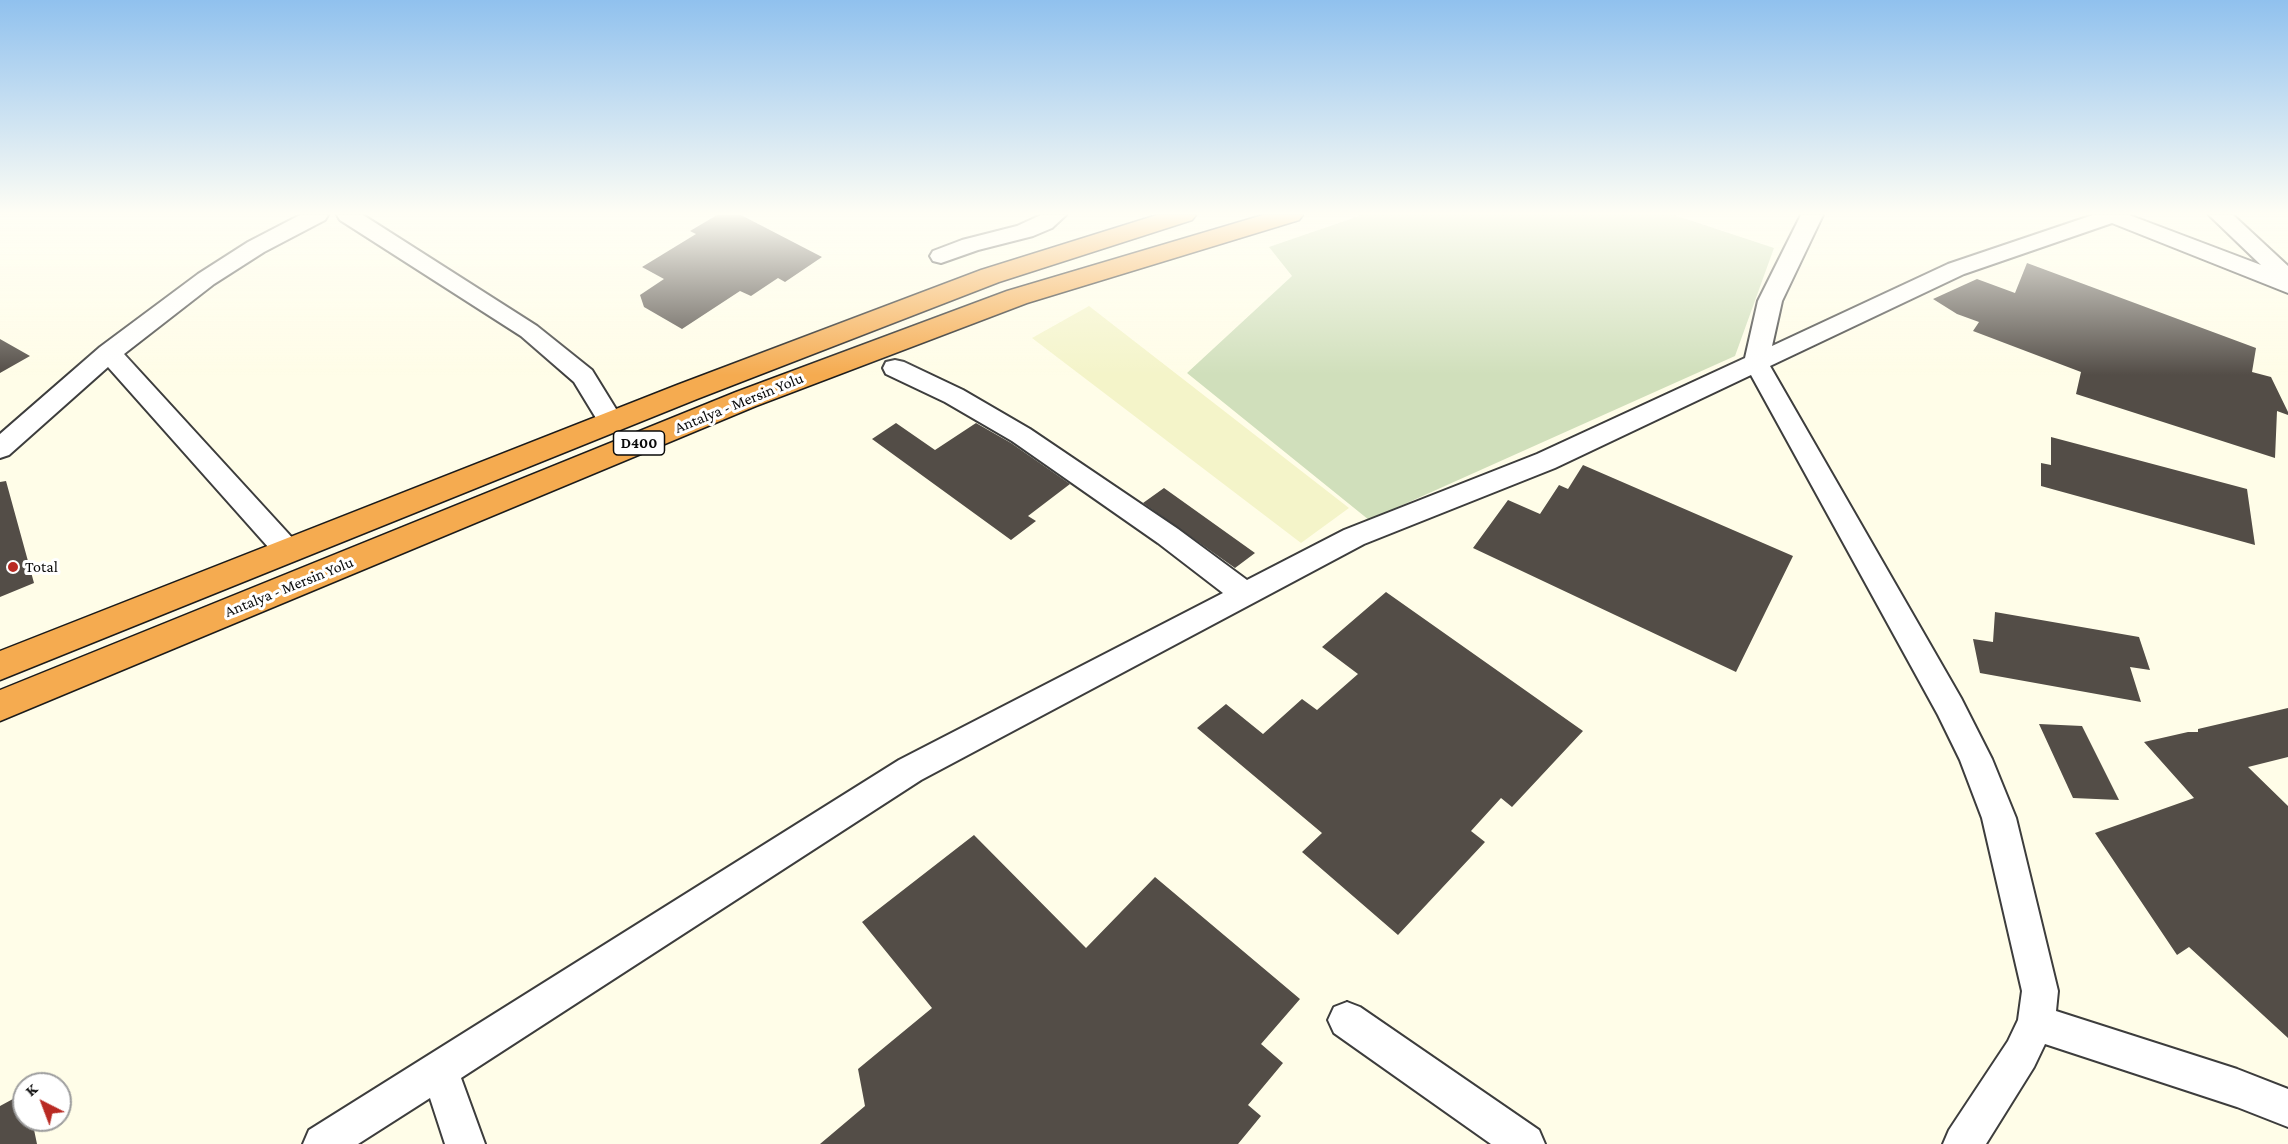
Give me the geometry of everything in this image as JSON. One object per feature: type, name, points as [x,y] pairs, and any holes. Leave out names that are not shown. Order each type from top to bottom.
[{"type":"highway","name":"Antalya - Mersin Yolu","points":[[0,666],[611,422],[1014,268]]},
{"type":"highway","name":"Antalya - Mersin Yolu","points":[[0,706],[746,399],[1017,297],[1112,268]]},
{"type":"street","points":[[0,448],[109,353],[223,268]]},
{"type":"street","points":[[432,268],[529,330],[583,376],[611,422]]},
{"type":"street","points":[[1786,268],[1770,301],[1756,362],[1950,707],[1976,759],[1999,818],[2040,991],[2036,1023],[2021,1054],[1963,1144]]},
{"type":"street","points":[[323,1144],[910,770],[1354,537],[1546,461],[1958,268]]},
{"type":"street","points":[[2248,268],[2288,286]]},
{"type":"street","points":[[2277,268],[2288,279]]},
{"type":"street","points":[[109,353],[287,550]]},
{"type":"street","points":[[895,368],[954,396],[1021,435],[1168,536],[1245,594]]},
{"type":"street","points":[[1347,1020],[1525,1144]]},
{"type":"street","points":[[2036,1023],[2237,1088],[2288,1108]]},
{"type":"street","points":[[439,1070],[465,1144]]},
{"type":"green space","points":[[1286,268],[1767,268],[1735,356],[1369,520],[1187,373],[1292,276]]},
{"type":"green space","points":[[1089,306],[1349,508],[1301,543],[1032,338]]},
{"type":"building","points":[[645,268],[805,268],[785,282],[778,278],[751,296],[740,291],[682,329],[644,307],[640,295],[664,279]]},
{"type":"building","points":[[2025,268],[2042,268],[2256,348],[2252,372],[2271,377],[2288,412],[2288,415],[2277,411],[2275,458],[2076,394],[2081,372],[1973,331],[1979,322],[1957,314],[1933,299],[1977,279],[2015,293]]},
{"type":"building","points":[[0,339],[30,356],[0,373]]},
{"type":"building","points":[[896,423],[935,450],[976,423],[1011,443],[1070,484],[1028,516],[1036,521],[1011,540],[872,439]]},
{"type":"building","points":[[2051,437],[2247,489],[2255,545],[2041,486],[2041,463],[2051,465]]},
{"type":"building","points":[[1583,465],[1793,556],[1736,672],[1473,548],[1508,500],[1540,514],[1559,485],[1568,489]]},
{"type":"building","points":[[6,481],[34,583],[0,597],[0,482]]},
{"type":"building","points":[[1164,488],[1255,553],[1235,568],[1143,503]]},
{"type":"building","points":[[1386,592],[1583,731],[1512,807],[1501,798],[1471,831],[1485,842],[1398,935],[1302,852],[1322,833],[1197,728],[1226,704],[1263,734],[1302,699],[1317,710],[1358,674],[1322,647]]},
{"type":"building","points":[[1995,612],[2139,637],[2150,670],[2130,667],[2141,702],[1980,673],[1973,639],[1993,642]]},
{"type":"building","points":[[2288,708],[2288,757],[2248,767],[2288,806],[2288,1038],[2189,947],[2177,955],[2095,833],[2194,798],[2144,742],[2188,732],[2198,732],[2198,729]]},
{"type":"building","points":[[2039,724],[2082,726],[2119,800],[2073,798]]},
{"type":"building","points":[[974,835],[1086,948],[1155,877],[1300,999],[1261,1044],[1283,1063],[1248,1105],[1261,1116],[1238,1144],[820,1144],[865,1106],[858,1069],[932,1008],[862,922]]},
{"type":"building","points":[[12,1100],[12,1132],[34,1132],[37,1144],[0,1144],[0,1106]]},
{"type":"place","name":"Total","points":[[13,567]]}]
